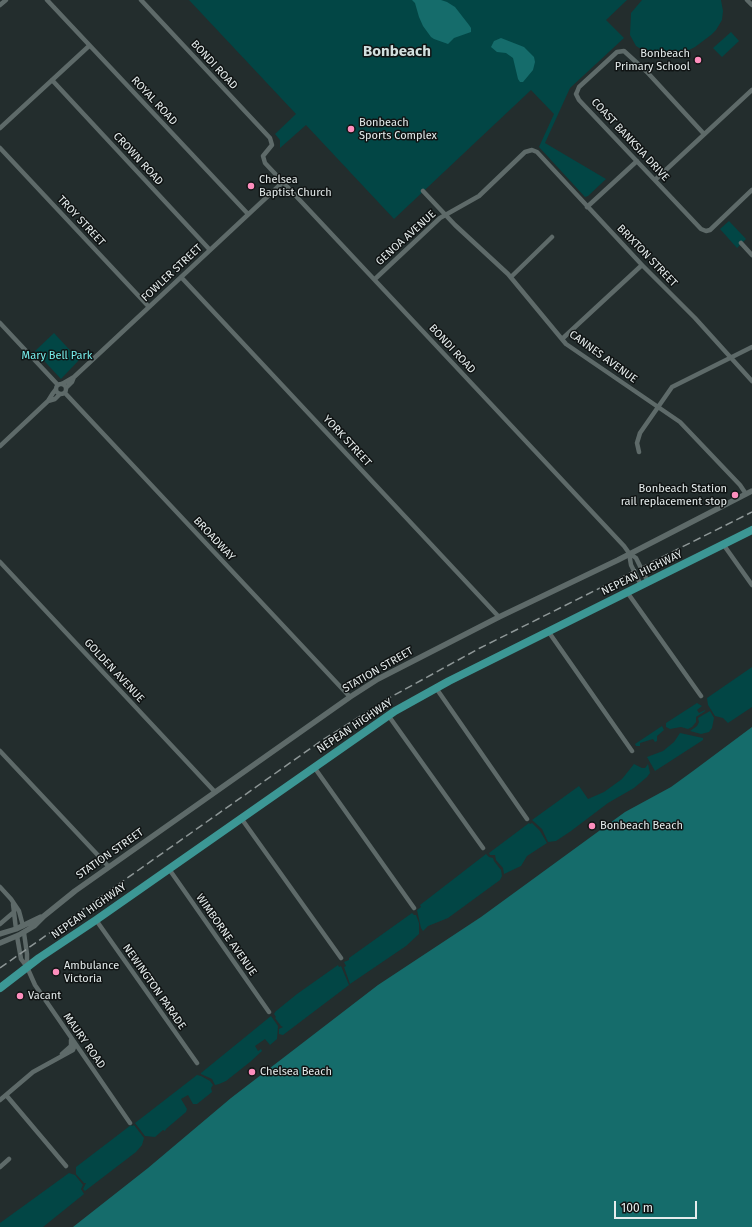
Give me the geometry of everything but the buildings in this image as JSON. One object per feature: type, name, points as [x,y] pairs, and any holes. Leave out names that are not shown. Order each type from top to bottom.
[{"type":"highway","name":"NEPEAN HIGHWAY","points":[[0,988],[27,967],[388,716],[436,688],[752,530]]},
{"type":"street","points":[[0,5],[6,0]]},
{"type":"street","name":"ROYAL ROAD","points":[[47,0],[248,214]]},
{"type":"street","name":"BONDI ROAD","points":[[141,0],[270,138],[272,143],[271,148],[264,155],[263,158],[265,162],[638,561],[642,570],[645,584]]},
{"type":"street","points":[[747,0],[752,5]]},
{"type":"street","points":[[0,128],[89,46]]},
{"type":"street","name":"COAST BANKSIA DRIVE","points":[[704,134],[647,72],[624,50],[619,51],[579,87],[576,94],[579,100],[698,227],[706,231],[710,230],[752,190]]},
{"type":"street","name":"CROWN ROAD","points":[[52,80],[210,250]]},
{"type":"street","points":[[655,180],[752,90]]},
{"type":"street","name":"TROY STREET","points":[[0,148],[149,307]]},
{"type":"street","name":"BRIXTON STREET","points":[[525,152],[532,150],[537,152],[642,265],[695,318],[752,381]]},
{"type":"street","name":"GENOA AVENUE","points":[[375,280],[434,223],[479,196],[525,152]]},
{"type":"street","points":[[587,207],[636,161]]},
{"type":"street","name":"FOWLER STREET","points":[[0,446],[48,401],[59,386],[74,377],[283,182]]},
{"type":"street","name":"CANNES AVENUE","points":[[423,191],[510,276],[572,349],[682,423],[740,485],[746,494]]},
{"type":"street","points":[[510,276],[552,237]]},
{"type":"street","points":[[741,243],[752,255]]},
{"type":"street","points":[[562,339],[642,265]]},
{"type":"street","name":"YORK STREET","points":[[181,277],[499,617]]},
{"type":"street","points":[[0,323],[59,386],[60,394],[66,391]]},
{"type":"street","points":[[639,452],[637,443],[639,435],[673,386],[752,347]]},
{"type":"street","name":"FOWLER STREET","points":[[66,391],[74,377]]},
{"type":"street","name":"BROADWAY","points":[[59,386],[66,391],[350,697]]},
{"type":"street","name":"FOWLER STREET","points":[[48,401],[55,399],[60,394]]},
{"type":"street","name":"STATION STREET","points":[[0,943],[24,933],[109,867],[350,697],[378,679],[399,667],[752,491]]},
{"type":"street","points":[[724,544],[752,585]]},
{"type":"street","points":[[629,553],[631,565],[635,573],[645,584]]},
{"type":"street","name":"GOLDEN AVENUE","points":[[0,562],[215,792]]},
{"type":"street","points":[[627,592],[701,696]]},
{"type":"street","points":[[548,632],[632,751]]},
{"type":"street","points":[[436,688],[527,819]]},
{"type":"street","points":[[388,716],[484,848]]},
{"type":"street","points":[[0,751],[109,867]]},
{"type":"street","points":[[314,767],[414,908]]},
{"type":"street","points":[[241,818],[341,958]]},
{"type":"street","name":"WIMBORNE AVENUE","points":[[168,869],[269,1012]]},
{"type":"street","points":[[0,887],[11,899],[20,913],[27,951],[27,967]]},
{"type":"street","points":[[11,899],[20,956],[27,967]]},
{"type":"street","points":[[0,924],[14,912]]},
{"type":"street","name":"STATION STREET","points":[[0,934],[16,929],[44,916]]},
{"type":"street","name":"NEWINGTON PARADE","points":[[96,920],[197,1063]]},
{"type":"street","name":"MAURY ROAD","points":[[27,967],[30,978],[39,993],[130,1123]]},
{"type":"street","points":[[59,1057],[71,1045],[70,1037]]},
{"type":"street","points":[[0,1100],[34,1071],[73,1050],[75,1045]]},
{"type":"street","points":[[0,1092],[66,1166]]},
{"type":"street","points":[[0,1167],[9,1159]]},
{"type":"green space","points":[[189,0],[627,0],[606,20],[624,38],[570,88],[545,143],[606,179],[585,197],[539,147],[554,114],[531,90],[394,219],[306,125],[280,148],[280,140],[275,134],[296,114]]},
{"type":"green space","points":[[642,0],[721,0],[723,11],[722,20],[711,35],[695,47],[683,53],[668,57],[656,56],[636,46],[630,35],[631,13]]},
{"type":"green space","points":[[731,32],[739,41],[722,57],[713,48]]},
{"type":"green space","points":[[729,221],[746,239],[737,248],[720,229]]},
{"type":"green space","name":"Mary Bell Park","points":[[54,333],[79,360],[61,379],[35,351]]},
{"type":"green space","points":[[752,667],[752,707],[728,723],[723,718],[715,716],[708,705],[707,698]]},
{"type":"green space","points":[[697,703],[702,706],[697,710],[699,713],[705,711],[696,717],[696,722],[692,727],[688,729],[681,727],[670,729],[666,727],[666,723]]},
{"type":"green space","points":[[710,711],[714,718],[712,728],[709,732],[701,734],[690,731],[697,726],[699,722],[698,718]]},
{"type":"green space","points":[[662,726],[664,730],[657,736],[657,741],[655,742],[653,739],[640,743],[640,746],[636,746],[635,744]]},
{"type":"green space","points":[[680,733],[703,738],[703,740],[655,771],[647,757],[663,751],[674,742]]},
{"type":"green space","points":[[634,764],[645,768],[648,764],[650,773],[647,777],[634,788],[608,803],[556,841],[548,842],[542,829],[532,820],[579,786],[588,799],[604,792],[622,779]]},
{"type":"green space","points":[[529,823],[532,823],[540,831],[547,843],[527,856],[521,866],[504,874],[503,868],[496,860],[495,855],[490,855],[489,853]]},
{"type":"green space","points":[[486,854],[493,858],[501,870],[502,876],[500,880],[448,918],[428,926],[423,931],[417,910],[421,907],[420,905]]},
{"type":"green space","points":[[412,913],[416,915],[419,923],[419,934],[406,946],[350,984],[344,967],[346,966],[344,962],[349,960],[349,958]]},
{"type":"green space","points":[[338,965],[339,967],[341,966],[349,985],[283,1035],[279,1034],[279,1029],[283,1027],[275,1018],[276,1017],[274,1014],[276,1011]]},
{"type":"green space","points":[[271,1016],[278,1026],[277,1039],[270,1045],[265,1039],[255,1046],[258,1051],[261,1049],[262,1051],[250,1062],[226,1081],[215,1085],[212,1079],[201,1074],[201,1073]]},
{"type":"green space","points":[[197,1075],[210,1081],[213,1085],[211,1088],[212,1092],[197,1104],[193,1104],[188,1095],[181,1099],[187,1109],[186,1112],[165,1131],[163,1130],[155,1137],[145,1136],[135,1123]]},
{"type":"green space","points":[[131,1125],[134,1125],[144,1138],[142,1145],[136,1152],[85,1191],[83,1189],[86,1183],[84,1183],[76,1174],[76,1167]]},
{"type":"green space","points":[[69,1173],[75,1175],[83,1185],[81,1189],[84,1194],[43,1227],[0,1227],[0,1223]]},
{"type":"shaded area","points":[[412,0],[441,0],[447,2],[455,7],[471,28],[471,32],[454,38],[448,44],[434,39],[423,26],[415,3]]},
{"type":"shaded area","points":[[501,38],[524,47],[534,57],[535,62],[533,70],[523,82],[520,82],[518,79],[513,58],[506,53],[497,52],[491,47],[494,41]]},
{"type":"shaded area","points":[[752,727],[752,1227],[73,1227],[148,1168],[231,1098],[378,985],[481,917],[625,812],[671,787]]},
{"type":"railway","points":[[0,968],[321,741],[389,698],[480,648],[752,512]]},
{"type":"place","name":"Bonbeach Primary School","points":[[698,60]]},
{"type":"place","name":"Bonbeach Sports Complex","points":[[351,129]]},
{"type":"place","name":"Chelsea Baptist Church","points":[[251,186]]},
{"type":"place","name":"Bonbeach Station rail replacement stop","points":[[735,495]]},
{"type":"place","name":"Bonbeach Beach","points":[[592,826]]},
{"type":"place","name":"Ambulance Victoria","points":[[56,972]]},
{"type":"place","name":"Vacant","points":[[20,996]]},
{"type":"place","name":"Chelsea Beach","points":[[252,1072]]},
{"type":"district","name":"Bonbeach","points":[[397,52]]}]
